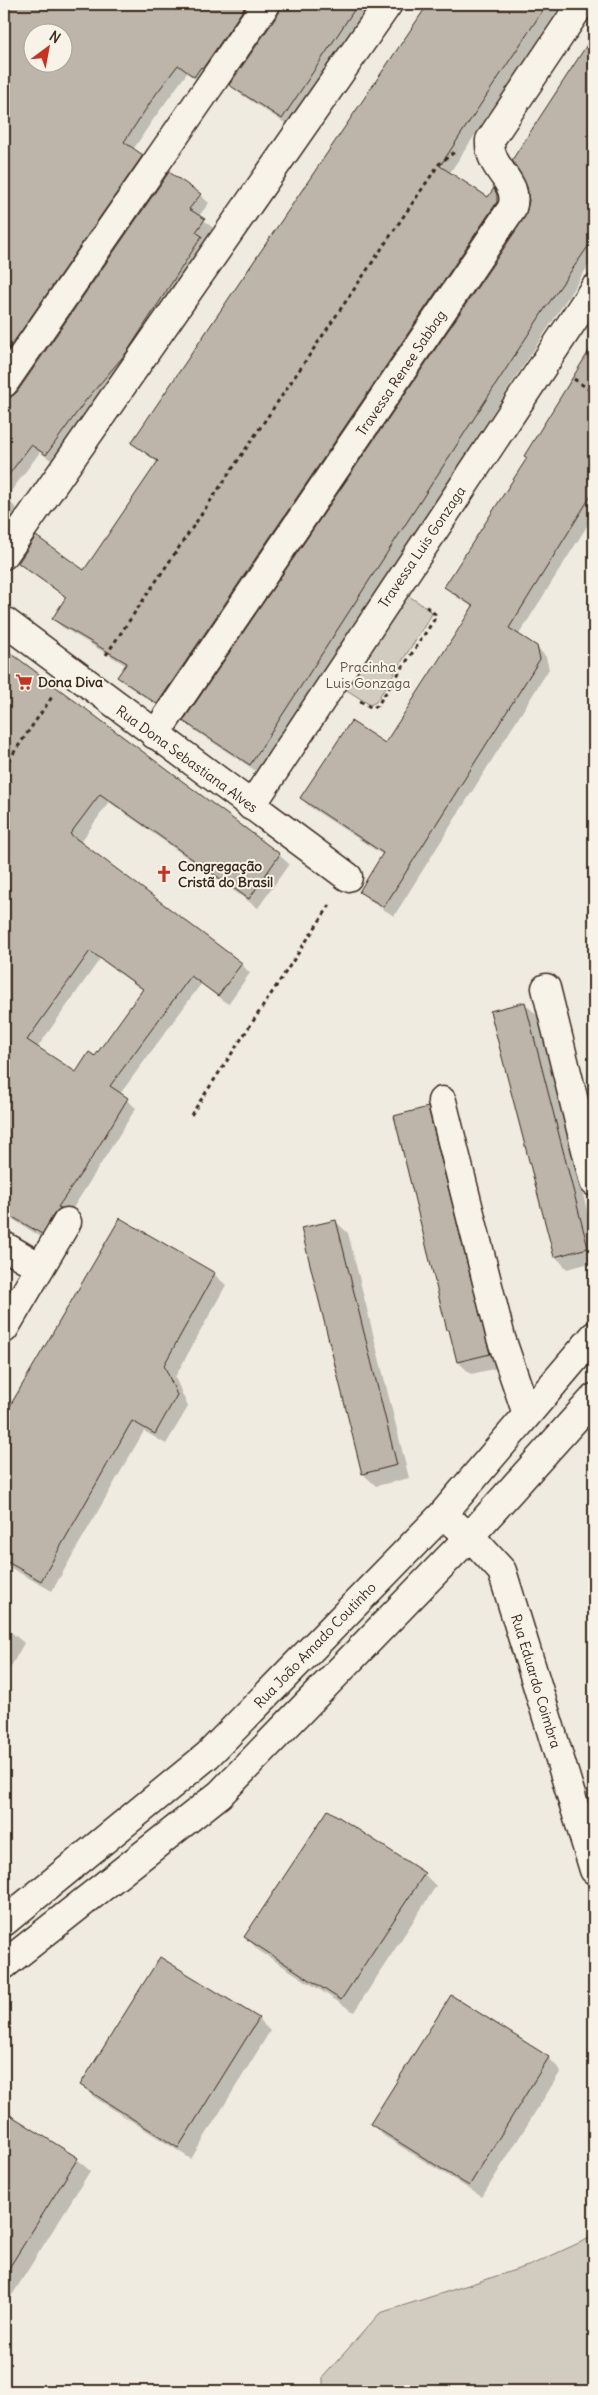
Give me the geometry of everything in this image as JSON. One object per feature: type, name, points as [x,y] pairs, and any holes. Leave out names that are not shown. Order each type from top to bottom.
[{"type":"street","points":[[4,383],[266,4]]},
{"type":"street","points":[[4,555],[388,4]]},
{"type":"street","points":[[490,140],[581,4]]},
{"type":"street","name":"Travessa Renee Sabbag","points":[[155,736],[512,208],[514,194],[512,187],[493,162],[490,155],[490,140]]},
{"type":"street","name":"Travessa Luis Gonzaga","points":[[251,806],[594,289]]},
{"type":"street","name":"Rua Dona Sebastiana Alves","points":[[4,621],[155,736],[348,877]]},
{"type":"street","points":[[546,988],[594,1182]]},
{"type":"street","points":[[442,1101],[501,1338],[527,1414]]},
{"type":"street","points":[[4,1329],[68,1222]]},
{"type":"street","points":[[4,1246],[40,1267]]},
{"type":"street","name":"Rua João Amado Coutinho","points":[[4,1922],[208,1755],[442,1515],[594,1336]]},
{"type":"street","points":[[4,1965],[220,1794],[470,1536],[594,1398]]},
{"type":"street","name":"Rua Eduardo Coimbra","points":[[442,1515],[470,1536],[502,1571],[594,1870]]},
{"type":"path","points":[[4,767],[78,678],[439,164],[460,148],[490,140]]},
{"type":"path","points":[[332,683],[370,707],[377,706],[434,620],[433,611],[396,586]]},
{"type":"path","points":[[191,1114],[348,877]]},
{"type":"green space","name":"Pracinha Luis Gonzaga","points":[[398,589],[430,610],[432,614],[376,702],[370,705],[336,683]]},
{"type":"green space","points":[[594,2236],[594,2391],[323,2391],[323,2377],[380,2313],[531,2265]]},
{"type":"building","points":[[4,4],[247,4],[203,68],[201,67],[194,77],[178,65],[156,94],[124,142],[143,155],[4,356]]},
{"type":"building","points":[[281,4],[358,4],[282,119],[229,85],[279,13]]},
{"type":"building","points":[[428,4],[547,4],[440,166],[488,197],[494,188],[497,202],[157,704],[117,677],[127,663],[52,619],[66,597],[18,563],[36,536],[84,570],[158,461],[131,443]]},
{"type":"building","points":[[594,34],[594,238],[544,310],[250,765],[183,721],[525,217],[529,201],[527,187],[512,160]]},
{"type":"building","points":[[169,172],[201,194],[189,209],[205,219],[196,232],[202,236],[127,352],[86,400],[46,455],[31,445],[4,481],[4,398],[11,397],[17,392]]},
{"type":"building","points":[[594,343],[594,491],[509,628],[537,646],[540,659],[384,907],[359,892],[383,853],[300,798],[351,721],[385,743],[473,606],[444,587],[527,458],[524,456]]},
{"type":"building","points":[[4,648],[280,854],[249,899],[100,794],[70,834],[242,963],[218,996],[191,976],[110,1086],[128,1098],[93,1156],[58,1207],[61,1208],[54,1214],[42,1234],[4,1212]],"holes":[[[90,951],[143,989],[95,1056],[89,1052],[76,1072],[27,1040]]]},
{"type":"building","points":[[525,1002],[588,1248],[554,1257],[490,1011]]},
{"type":"building","points":[[428,1107],[490,1354],[457,1362],[449,1330],[447,1330],[394,1116]]},
{"type":"building","points":[[120,1218],[215,1273],[164,1365],[177,1395],[155,1434],[132,1421],[41,1581],[4,1560],[4,1416]]},
{"type":"building","points":[[336,1220],[397,1465],[362,1474],[301,1228]]},
{"type":"building","points":[[328,1810],[425,1873],[341,2000],[244,1937]]},
{"type":"building","points":[[160,1957],[259,2018],[178,2148],[80,2085]]},
{"type":"building","points":[[451,1995],[549,2057],[469,2186],[370,2124]]},
{"type":"building","points":[[4,2111],[78,2158],[4,2276]]},
{"type":"place","name":"Dona Diva","points":[[24,682]]},
{"type":"place","name":"Congregação Cristã do Brasil","points":[[164,874]]}]
